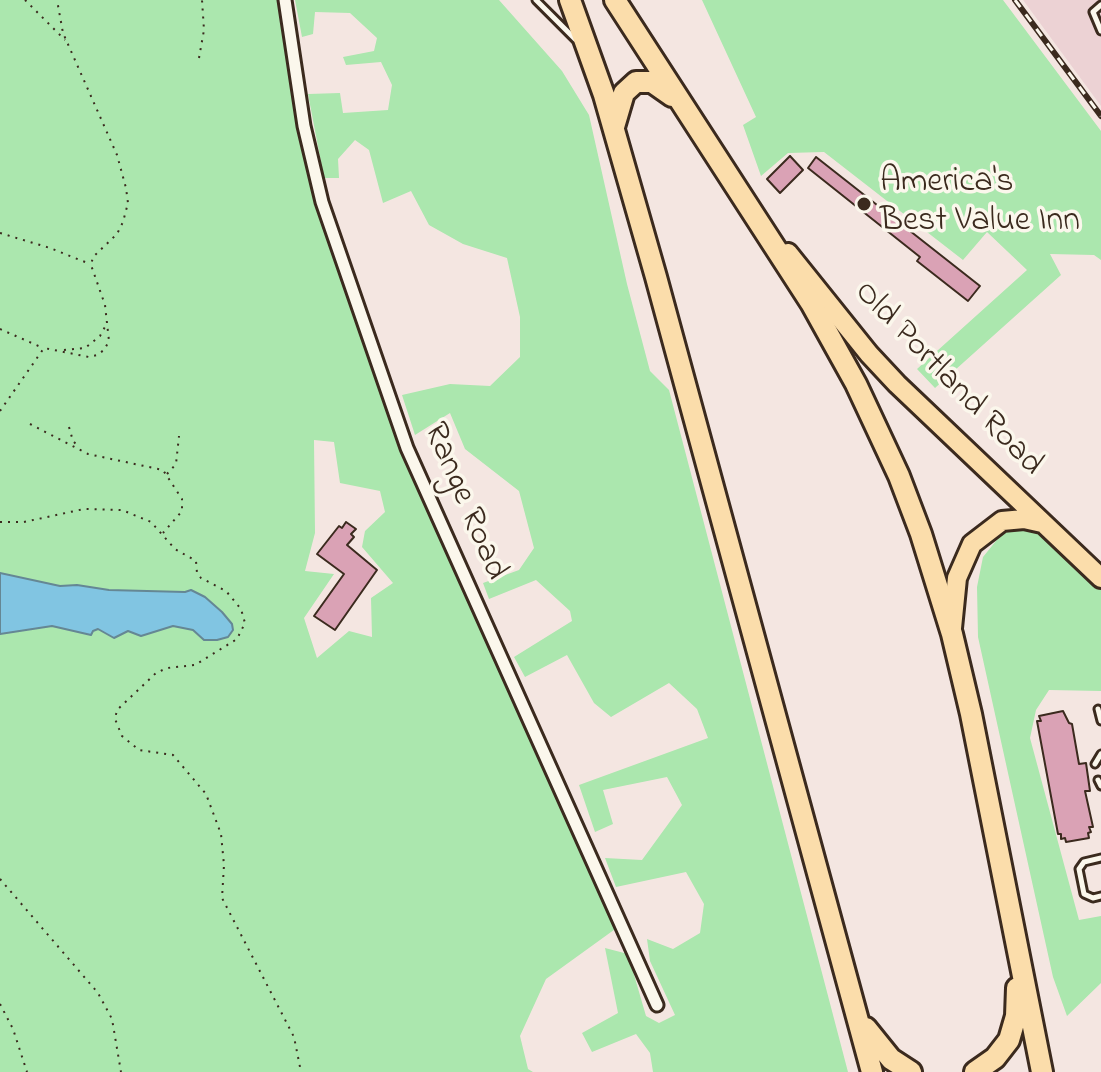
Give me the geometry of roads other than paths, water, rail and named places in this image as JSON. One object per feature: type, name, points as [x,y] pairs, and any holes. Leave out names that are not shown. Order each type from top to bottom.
[{"type":"highway","points":[[570,0],[613,127],[872,1072]]},
{"type":"highway","points":[[615,0],[811,303],[868,408],[921,534],[952,634],[971,714],[1042,1072]]},
{"type":"highway","points":[[613,127],[624,93],[636,82],[652,82],[686,110]]},
{"type":"highway","points":[[975,1072],[995,1058],[1009,1040],[1022,975]]},
{"type":"highway","points":[[857,1014],[891,1059],[911,1072]]},
{"type":"main road","name":"Old Portland Road","points":[[731,177],[869,354],[1101,578]]},
{"type":"main road","points":[[952,634],[957,578],[972,544],[1002,521],[1024,519],[1045,524]]},
{"type":"street","name":"Range Road","points":[[285,0],[304,126],[322,202],[407,448],[657,1005]]},
{"type":"lane","points":[[536,0],[590,55]]},
{"type":"lane","points":[[1101,5],[1093,12],[1101,31]]},
{"type":"lane","points":[[1098,709],[1101,721]]},
{"type":"lane","points":[[1095,764],[1101,754]]},
{"type":"lane","points":[[1101,858],[1084,862],[1079,869],[1084,894],[1093,898],[1101,896]]},
{"type":"water","points":[[0,573],[60,586],[109,590],[191,590],[222,612],[233,630],[228,637],[217,640],[204,640],[193,630],[173,626],[141,636],[128,631],[114,638],[98,629],[91,635],[52,626],[0,634]]},
{"type":"railway","points":[[1015,0],[1101,116]]},
{"type":"place","name":"America's Best Value Inn","points":[[864,204]]}]
